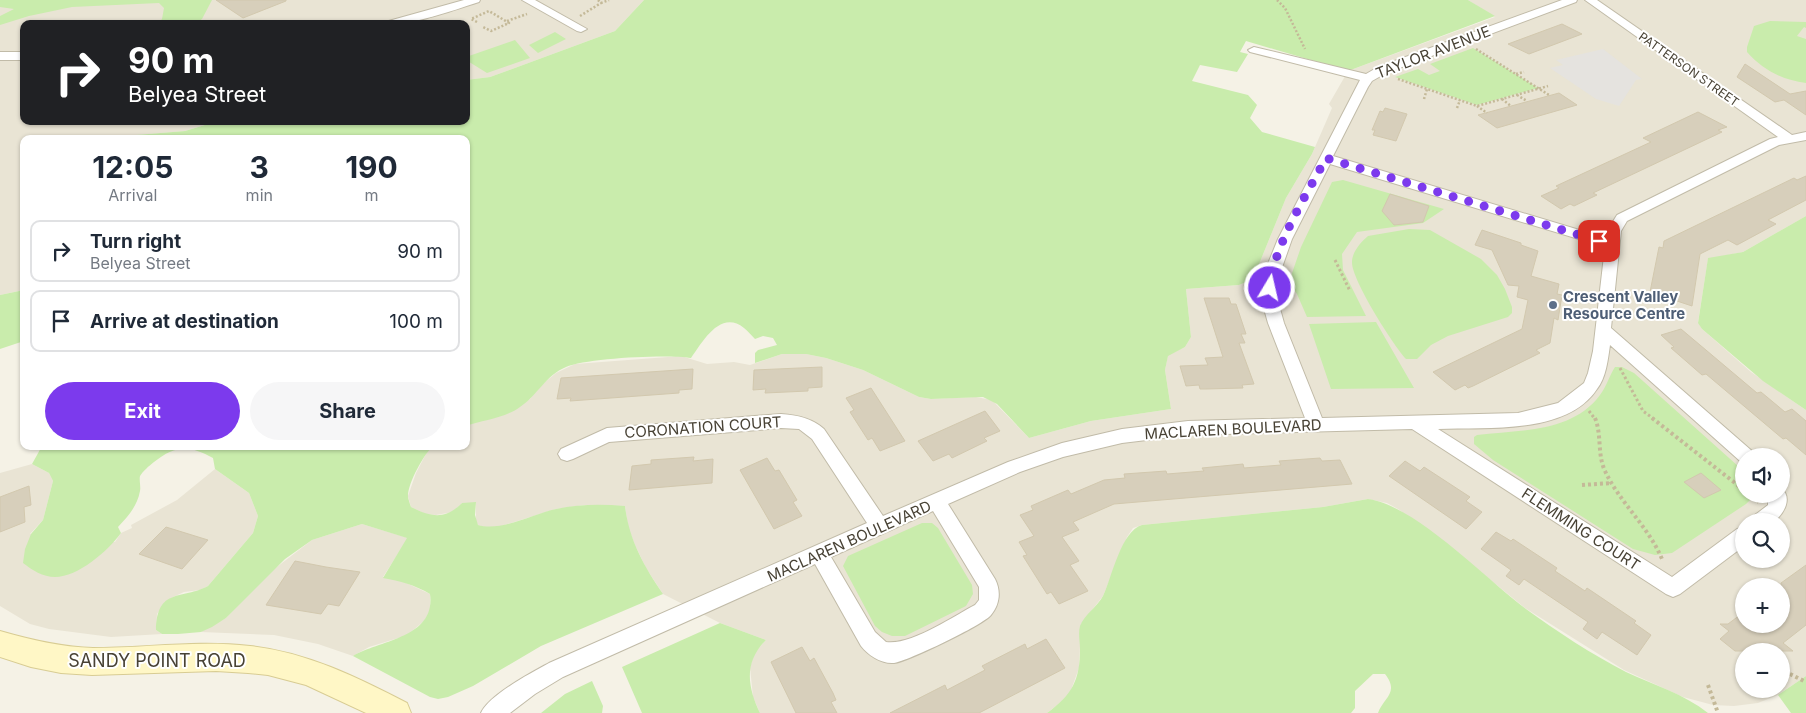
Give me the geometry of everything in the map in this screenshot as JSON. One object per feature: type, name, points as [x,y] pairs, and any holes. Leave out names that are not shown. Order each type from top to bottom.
[{"type":"street","points":[[405,20],[475,0]]},
{"type":"street","points":[[527,0],[581,29]]},
{"type":"street","name":"TAYLOR AVENUE","points":[[1316,424],[1276,323],[1270,288],[1271,276],[1277,256],[1362,86],[1373,75],[1572,0]]},
{"type":"street","name":"PATTERSON STREET","points":[[1590,0],[1788,139]]},
{"type":"street","points":[[1254,50],[1312,65],[1373,75]]},
{"type":"street","points":[[0,56],[20,56]]},
{"type":"street","name":"MACLAREN BOULEVARD","points":[[492,713],[527,686],[556,670],[1014,467],[1062,450],[1122,436],[1188,428],[1518,420],[1544,415],[1564,408],[1590,386],[1596,373],[1603,333],[1615,228],[1622,218],[1776,142],[1806,136]]},
{"type":"street","points":[[1326,158],[1613,245]]},
{"type":"street","points":[[1603,333],[1737,448]]},
{"type":"street","name":"CORONATION COURT","points":[[567,454],[607,435],[782,421],[797,422],[809,426],[818,434],[880,527]]},
{"type":"street","name":"FLEMMING COURT","points":[[1414,422],[1673,588]]},
{"type":"street","points":[[819,554],[874,647],[883,651],[902,651],[982,611],[990,600],[988,585],[936,502]]},
{"type":"street","points":[[1771,513],[1777,508],[1777,503]]},
{"type":"street","points":[[1673,588],[1735,542]]},
{"type":"street","name":"SANDY POINT ROAD","points":[[0,644],[20,652],[44,658],[72,662],[218,658],[277,663],[332,681],[396,713]]},
{"type":"path","points":[[598,0],[601,3]]},
{"type":"path","points":[[569,22],[609,0]]},
{"type":"path","points":[[1277,0],[1285,8],[1312,65]]},
{"type":"path","points":[[506,21],[541,8]]},
{"type":"path","points":[[477,22],[470,19],[489,11],[509,23],[491,31],[483,26]]},
{"type":"path","points":[[1462,40],[1550,95]]},
{"type":"path","points":[[1516,74],[1524,72]]},
{"type":"path","points":[[1373,75],[1427,89],[1477,106],[1487,112]]},
{"type":"path","points":[[1477,106],[1548,86]]},
{"type":"path","points":[[1424,99],[1427,89]]},
{"type":"path","points":[[1517,95],[1527,101]]},
{"type":"path","points":[[1502,99],[1511,106]]},
{"type":"path","points":[[1457,108],[1460,100]]},
{"type":"path","points":[[1334,260],[1350,291]]},
{"type":"path","points":[[1603,333],[1643,411],[1735,483]]},
{"type":"path","points":[[1574,401],[1591,412],[1598,421],[1601,462],[1612,483],[1656,544],[1673,588]]},
{"type":"path","points":[[1582,485],[1612,483]]},
{"type":"path","points":[[1790,674],[1806,682]]},
{"type":"path","points":[[1708,685],[1718,713]]},
{"type":"shaded area","points":[[0,0],[36,5],[79,0],[644,0],[615,31],[490,77],[470,80],[470,20],[20,20],[20,125],[205,125],[185,131],[136,135],[20,135],[20,291],[0,295]]},
{"type":"shaded area","points":[[1468,0],[1806,0],[1806,216],[1743,252],[1708,259],[1698,322],[1702,329],[1751,372],[1806,410],[1806,676],[1790,687],[1790,643],[1735,643],[1735,698],[1770,698],[1758,703],[1734,706],[1713,705],[1683,697],[1624,670],[1525,608],[1445,543],[1398,509],[1387,503],[1368,499],[1323,507],[1142,525],[1133,528],[1127,537],[1103,596],[1081,624],[1079,668],[1071,690],[1065,699],[1047,713],[760,713],[753,697],[750,667],[755,652],[766,640],[720,623],[663,594],[646,568],[635,545],[628,527],[625,506],[584,505],[556,509],[498,527],[487,528],[478,525],[476,521],[476,503],[462,503],[453,512],[436,515],[425,514],[411,507],[408,496],[416,473],[428,450],[470,450],[470,424],[508,413],[530,399],[539,387],[556,373],[575,364],[681,356],[707,364],[734,362],[750,365],[782,354],[806,354],[826,358],[863,370],[919,397],[931,399],[976,397],[992,400],[1029,438],[1091,421],[1171,409],[1165,370],[1168,355],[1185,347],[1191,337],[1186,289],[1239,285],[1253,279],[1286,198],[1312,154],[1332,108],[1329,104],[1348,71],[1495,17]]},
{"type":"shaded area","points":[[1603,49],[1642,79],[1636,80],[1619,106],[1596,99],[1550,68],[1563,65],[1556,60]]},
{"type":"shaded area","points":[[32,464],[49,473],[53,481],[43,520],[30,534],[115,542],[121,533],[132,528],[131,525],[177,500],[215,469],[249,493],[258,516],[253,533],[208,586],[200,590],[184,592],[171,598],[164,604],[157,614],[156,630],[162,634],[111,637],[49,629],[30,624],[0,606],[0,473]]},
{"type":"shaded area","points":[[362,524],[408,538],[383,577],[402,581],[430,594],[430,610],[425,620],[411,632],[405,636],[369,647],[353,656],[318,644],[274,635],[201,632],[226,618],[269,573],[312,540]]},
{"type":"green space","points":[[0,0],[212,0],[201,20],[161,20],[164,8],[159,3],[72,7],[29,16],[0,25],[0,16],[14,9],[0,7]]},
{"type":"green space","points":[[644,0],[1468,0],[1495,16],[1348,71],[1246,41],[1240,52],[1248,54],[1237,72],[1200,65],[1192,81],[1248,95],[1257,105],[1250,118],[1262,132],[1315,147],[1312,154],[1286,198],[1253,279],[1239,285],[1186,289],[1191,337],[1185,347],[1168,356],[1165,370],[1171,409],[1091,421],[1029,438],[997,404],[983,397],[931,399],[919,397],[863,370],[826,358],[806,354],[782,354],[755,363],[755,353],[758,350],[777,345],[773,338],[763,336],[755,339],[744,328],[735,323],[720,325],[713,330],[691,358],[665,356],[627,358],[591,361],[566,367],[547,380],[532,397],[514,411],[470,425],[470,135],[136,135],[185,131],[205,125],[470,125],[470,80],[490,77],[615,31]]},
{"type":"green space","points":[[1770,21],[1806,22],[1806,28],[1804,27],[1797,36],[1806,39],[1806,83],[1781,77],[1766,69],[1747,52],[1754,26]]},
{"type":"green space","points":[[555,32],[566,39],[538,53],[529,45]]},
{"type":"green space","points":[[515,40],[530,58],[487,73],[470,62],[470,56]]},
{"type":"green space","points":[[1473,48],[1538,88],[1477,105],[1395,77],[1418,69],[1429,75],[1440,71],[1430,64]]},
{"type":"green space","points":[[1343,180],[1444,209],[1423,223],[1357,232],[1342,254],[1343,270],[1366,316],[1307,317],[1297,294],[1289,282],[1301,247],[1332,182]]},
{"type":"green space","points":[[1806,216],[1806,410],[1763,381],[1702,329],[1698,323],[1708,258],[1743,252]]},
{"type":"green space","points":[[1409,229],[1430,230],[1481,259],[1497,275],[1505,289],[1512,307],[1512,313],[1508,317],[1448,336],[1431,345],[1417,359],[1406,359],[1383,327],[1365,296],[1358,282],[1352,258],[1360,244],[1368,236]]},
{"type":"green space","points":[[20,291],[20,342],[0,349],[0,295]]},
{"type":"green space","points":[[1376,322],[1414,388],[1331,389],[1309,324]]},
{"type":"green space","points":[[1615,367],[1622,367],[1634,373],[1735,463],[1735,503],[1747,503],[1672,553],[1655,555],[1633,549],[1493,460],[1474,444],[1474,437],[1477,435],[1544,427],[1575,417],[1600,395]]},
{"type":"green space","points":[[40,450],[176,450],[162,456],[144,470],[140,476],[137,502],[118,527],[121,533],[115,540],[83,568],[64,576],[55,577],[46,576],[34,571],[23,563],[25,549],[31,534],[43,520],[53,481],[49,473],[32,464]]},
{"type":"green space","points":[[194,450],[429,450],[421,462],[409,490],[408,496],[411,507],[431,515],[438,515],[450,512],[462,503],[476,502],[475,515],[478,525],[487,527],[517,522],[547,511],[565,507],[590,505],[625,506],[630,530],[638,552],[663,594],[541,646],[473,686],[448,697],[438,699],[430,697],[353,656],[404,636],[424,620],[430,609],[430,594],[419,588],[383,578],[407,538],[362,524],[312,540],[285,559],[226,618],[212,627],[201,632],[162,634],[156,630],[157,616],[161,607],[173,597],[208,586],[253,533],[258,516],[249,493],[215,469],[213,458]]},
{"type":"green space","points":[[1368,499],[1387,504],[1407,514],[1450,545],[1526,609],[1575,642],[1626,672],[1689,700],[1708,713],[1378,713],[1391,691],[1391,686],[1385,674],[1373,674],[1355,691],[1355,708],[1351,713],[1047,713],[1063,700],[1073,686],[1080,660],[1080,626],[1084,618],[1103,596],[1123,545],[1135,529],[1142,525],[1323,507]]},
{"type":"green space","points":[[922,523],[932,523],[938,528],[972,585],[973,594],[966,606],[905,636],[892,636],[882,632],[875,626],[843,566],[848,556]]},
{"type":"green space","points":[[720,623],[766,640],[754,657],[750,675],[752,693],[760,713],[642,713],[622,667]]},
{"type":"green space","points":[[1806,676],[1806,713],[1791,713],[1780,698],[1790,698],[1790,687]]},
{"type":"green space","points":[[592,681],[603,706],[602,713],[541,713],[565,694]]},
{"type":"building","points":[[216,0],[286,0],[286,1],[243,18]]},
{"type":"building","points":[[1562,24],[1582,34],[1529,54],[1508,44]]},
{"type":"building","points":[[1745,64],[1790,94],[1806,91],[1806,115],[1784,100],[1775,102],[1737,77]]},
{"type":"building","points":[[1559,93],[1577,105],[1497,128],[1478,115]]},
{"type":"building","points":[[1385,108],[1407,114],[1396,141],[1373,135],[1375,130],[1372,130],[1380,111],[1383,112]]},
{"type":"building","points":[[1698,112],[1727,127],[1718,130],[1722,132],[1593,193],[1597,195],[1574,206],[1570,204],[1561,209],[1541,196],[1559,188],[1556,186],[1651,142],[1643,138]]},
{"type":"building","points":[[1806,176],[1806,200],[1768,220],[1776,224],[1737,245],[1728,240],[1700,254],[1692,306],[1650,292],[1659,247],[1663,248],[1664,241],[1794,178],[1797,180]]},
{"type":"building","points":[[1390,194],[1429,206],[1423,222],[1394,225],[1382,211]]},
{"type":"building","points":[[1482,230],[1521,243],[1521,245],[1538,251],[1531,276],[1559,284],[1557,294],[1562,295],[1558,320],[1554,318],[1550,343],[1536,350],[1540,353],[1473,386],[1468,388],[1465,385],[1455,390],[1433,372],[1522,329],[1528,300],[1517,297],[1519,286],[1508,285],[1492,250],[1475,245]]},
{"type":"building","points":[[1204,298],[1229,298],[1231,304],[1236,304],[1246,334],[1241,334],[1245,343],[1239,343],[1254,384],[1242,385],[1243,388],[1200,389],[1199,385],[1186,386],[1180,366],[1208,365],[1205,358],[1223,357]]},
{"type":"building","points":[[1681,329],[1757,393],[1761,392],[1785,412],[1792,409],[1806,421],[1806,455],[1786,438],[1783,439],[1706,374],[1702,375],[1671,348],[1674,347],[1661,335]]},
{"type":"building","points":[[822,367],[822,387],[808,388],[808,391],[765,393],[766,389],[753,390],[754,370]]},
{"type":"building","points":[[693,369],[692,389],[679,390],[679,393],[570,401],[571,398],[557,399],[561,378]]},
{"type":"building","points":[[871,388],[905,441],[880,451],[872,438],[868,440],[850,412],[854,410],[846,398]]},
{"type":"building","points":[[985,411],[1000,431],[984,438],[987,441],[952,458],[949,454],[933,461],[918,441]]},
{"type":"building","points":[[694,457],[693,461],[713,459],[712,483],[629,490],[632,466],[651,464],[651,460]]},
{"type":"building","points":[[767,458],[775,471],[779,470],[797,500],[793,502],[802,516],[774,529],[740,470]]},
{"type":"building","points":[[1320,458],[1322,461],[1340,460],[1352,484],[1114,504],[1073,522],[1079,530],[1062,537],[1079,561],[1070,565],[1088,591],[1059,604],[1051,592],[1047,594],[1023,556],[1027,555],[1019,542],[1034,536],[1020,515],[1033,510],[1031,506],[1068,490],[1071,494],[1104,480],[1125,478],[1124,474],[1166,471],[1167,474],[1204,471],[1202,468],[1243,464],[1244,468],[1281,465],[1279,461]]},
{"type":"building","points":[[1405,461],[1420,471],[1424,467],[1470,497],[1466,501],[1482,512],[1466,529],[1389,476]]},
{"type":"building","points":[[1701,473],[1721,490],[1704,498],[1684,482]]},
{"type":"building","points":[[29,486],[31,505],[24,507],[25,522],[0,532],[0,497]]},
{"type":"building","points":[[166,527],[208,540],[182,569],[139,554]]},
{"type":"building","points":[[1496,532],[1511,541],[1513,539],[1557,568],[1555,571],[1585,591],[1587,588],[1636,621],[1634,623],[1651,635],[1637,655],[1602,632],[1597,639],[1583,629],[1588,622],[1524,579],[1519,585],[1506,576],[1511,570],[1481,549]]},
{"type":"building","points":[[295,561],[360,572],[339,606],[328,604],[321,614],[266,605]]},
{"type":"building","points":[[1806,565],[1806,625],[1783,643],[1735,643],[1735,651],[1720,639],[1729,631],[1720,624],[1728,624],[1735,619],[1735,633],[1790,633],[1790,578],[1788,578]]},
{"type":"building","points":[[1046,639],[1065,668],[979,713],[890,713],[945,685],[947,690],[985,670],[982,666],[1025,644],[1027,649]]},
{"type":"building","points":[[802,647],[810,661],[814,658],[833,693],[836,700],[831,702],[837,713],[796,713],[771,662]]},
{"type":"place","name":"Crescent Valley Resource Centre","points":[[1553,305]]},
{"type":"route","points":[[1270,288],[1273,266],[1284,239],[1326,158],[1599,241]]}]
